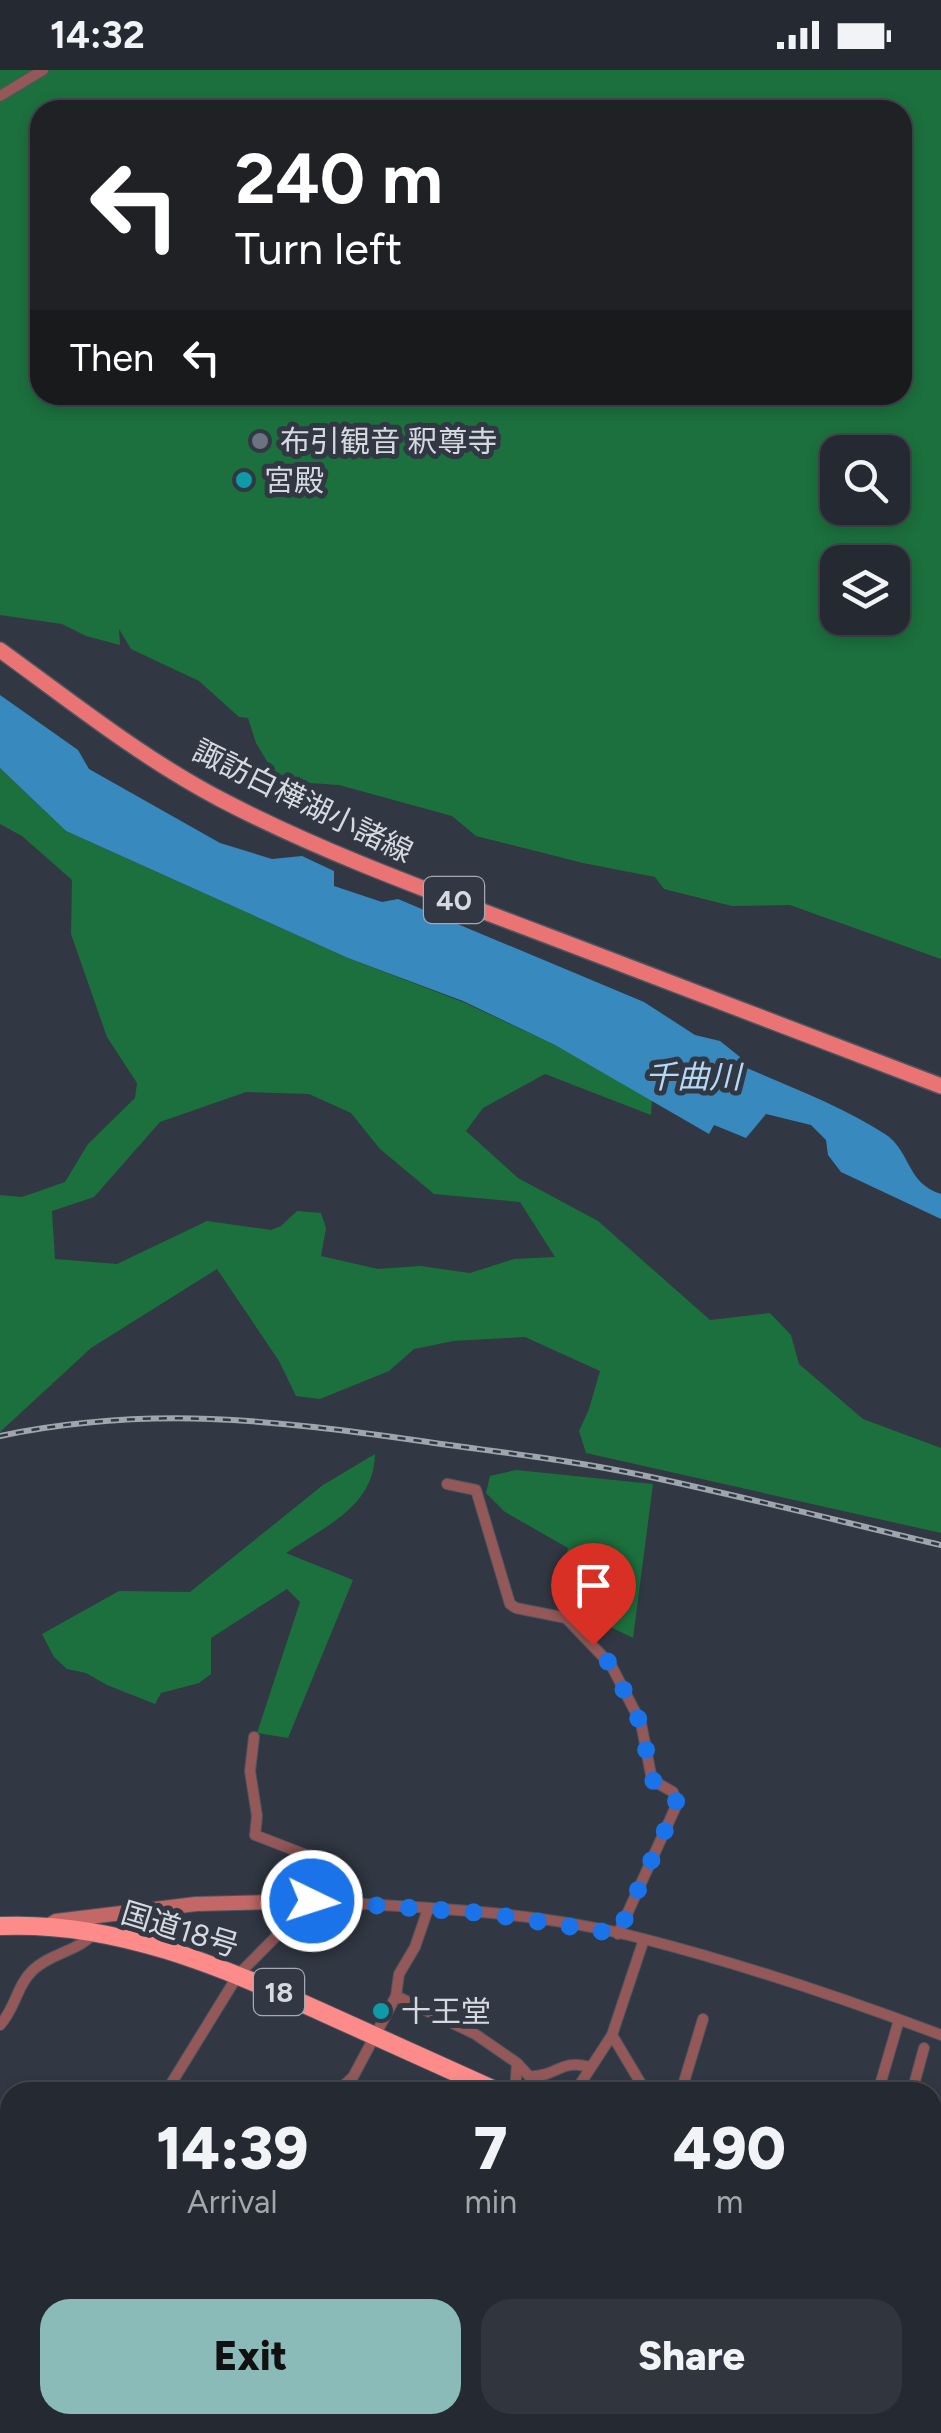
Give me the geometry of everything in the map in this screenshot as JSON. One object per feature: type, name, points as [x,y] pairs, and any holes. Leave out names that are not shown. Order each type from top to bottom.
[{"type":"highway","name":"国道18号","points":[[0,1926],[48,1926],[94,1932],[173,1950],[374,2035],[471,2082]]},
{"type":"main road","name":"諏訪白樺湖小諸線","points":[[0,650],[67,702],[151,757],[218,798],[260,818],[396,878],[941,1086]]},
{"type":"street","points":[[0,96],[42,70]]},
{"type":"street","points":[[447,1484],[476,1490],[510,1604],[566,1618],[611,1665],[641,1724],[652,1780],[673,1792],[677,1804],[618,1934]]},
{"type":"street","points":[[254,1737],[250,1771],[257,1816],[254,1835],[304,1854],[312,1901]]},
{"type":"street","points":[[172,2082],[238,1975],[312,1901]]},
{"type":"street","points":[[48,1926],[56,1921],[211,1903],[312,1901],[484,1913],[644,1939],[780,1977],[941,2035]]},
{"type":"street","points":[[348,2082],[396,1996],[398,1974],[415,1947],[428,1909]]},
{"type":"street","points":[[0,2024],[33,1970],[56,1954],[88,1940],[106,1915]]},
{"type":"street","points":[[581,2082],[612,2035],[644,1939]]},
{"type":"street","points":[[396,1996],[475,2034],[518,2063],[529,2076],[540,2077],[574,2062],[590,2066]]},
{"type":"street","points":[[684,2082],[702,2019]]},
{"type":"street","points":[[881,2082],[899,2020]]},
{"type":"street","points":[[612,2035],[640,2082]]},
{"type":"street","points":[[913,2082],[924,2048]]},
{"type":"street","points":[[516,2082],[518,2063]]},
{"type":"green space","points":[[0,70],[941,70],[941,959],[790,905],[732,906],[664,889],[655,877],[476,836],[452,816],[339,785],[310,783],[274,773],[256,743],[248,718],[239,717],[199,681],[131,649],[119,629],[120,645],[86,636],[62,624],[0,615]]},
{"type":"green space","points":[[0,768],[66,831],[348,958],[463,1002],[555,1045],[652,1099],[651,1115],[545,1074],[483,1108],[466,1131],[518,1178],[598,1221],[710,1320],[770,1313],[791,1335],[799,1364],[863,1419],[941,1448],[941,1533],[586,1453],[579,1431],[600,1371],[525,1337],[453,1341],[414,1349],[389,1371],[320,1399],[296,1396],[279,1361],[217,1269],[91,1348],[0,1432],[0,1195],[22,1197],[65,1182],[88,1144],[135,1098],[137,1083],[107,1037],[71,934],[72,880],[22,836],[0,824]],"holes":[[[246,1092],[309,1094],[351,1113],[380,1149],[434,1194],[520,1202],[555,1257],[514,1259],[470,1273],[420,1266],[378,1269],[321,1256],[326,1228],[321,1213],[297,1211],[271,1230],[207,1221],[117,1264],[55,1259],[52,1211],[94,1197],[160,1122]]]},
{"type":"green space","points":[[375,1454],[366,1488],[357,1501],[331,1524],[286,1553],[353,1580],[288,1738],[257,1733],[300,1602],[287,1589],[211,1638],[211,1674],[199,1683],[161,1693],[155,1704],[86,1673],[67,1669],[54,1657],[42,1634],[119,1591],[190,1592],[323,1485]]},
{"type":"green space","points":[[516,1470],[653,1484],[633,1638],[555,1600],[568,1548],[505,1512],[486,1493],[490,1476]]},
{"type":"water","name":"千曲川","points":[[0,695],[78,750],[89,769],[220,843],[272,859],[302,856],[334,871],[334,886],[382,902],[398,899],[644,1002],[695,1035],[720,1041],[740,1057],[738,1064],[832,1105],[885,1134],[921,1182],[941,1194],[941,1219],[841,1172],[828,1155],[826,1140],[811,1125],[766,1114],[746,1138],[714,1125],[709,1134],[555,1045],[463,1001],[348,958],[66,831],[0,768]]},
{"type":"railway","points":[[0,1436],[55,1426],[160,1418],[314,1427],[618,1470],[941,1545]]},
{"type":"place","name":"布引観音 釈尊寺","points":[[260,441]]},
{"type":"place","name":"宮殿","points":[[244,480]]},
{"type":"place","name":"十王堂","points":[[381,2011]]},
{"type":"route","points":[[312,1901],[484,1913],[618,1934],[677,1804],[673,1792],[652,1780],[641,1724],[611,1665],[593,1645]]}]
